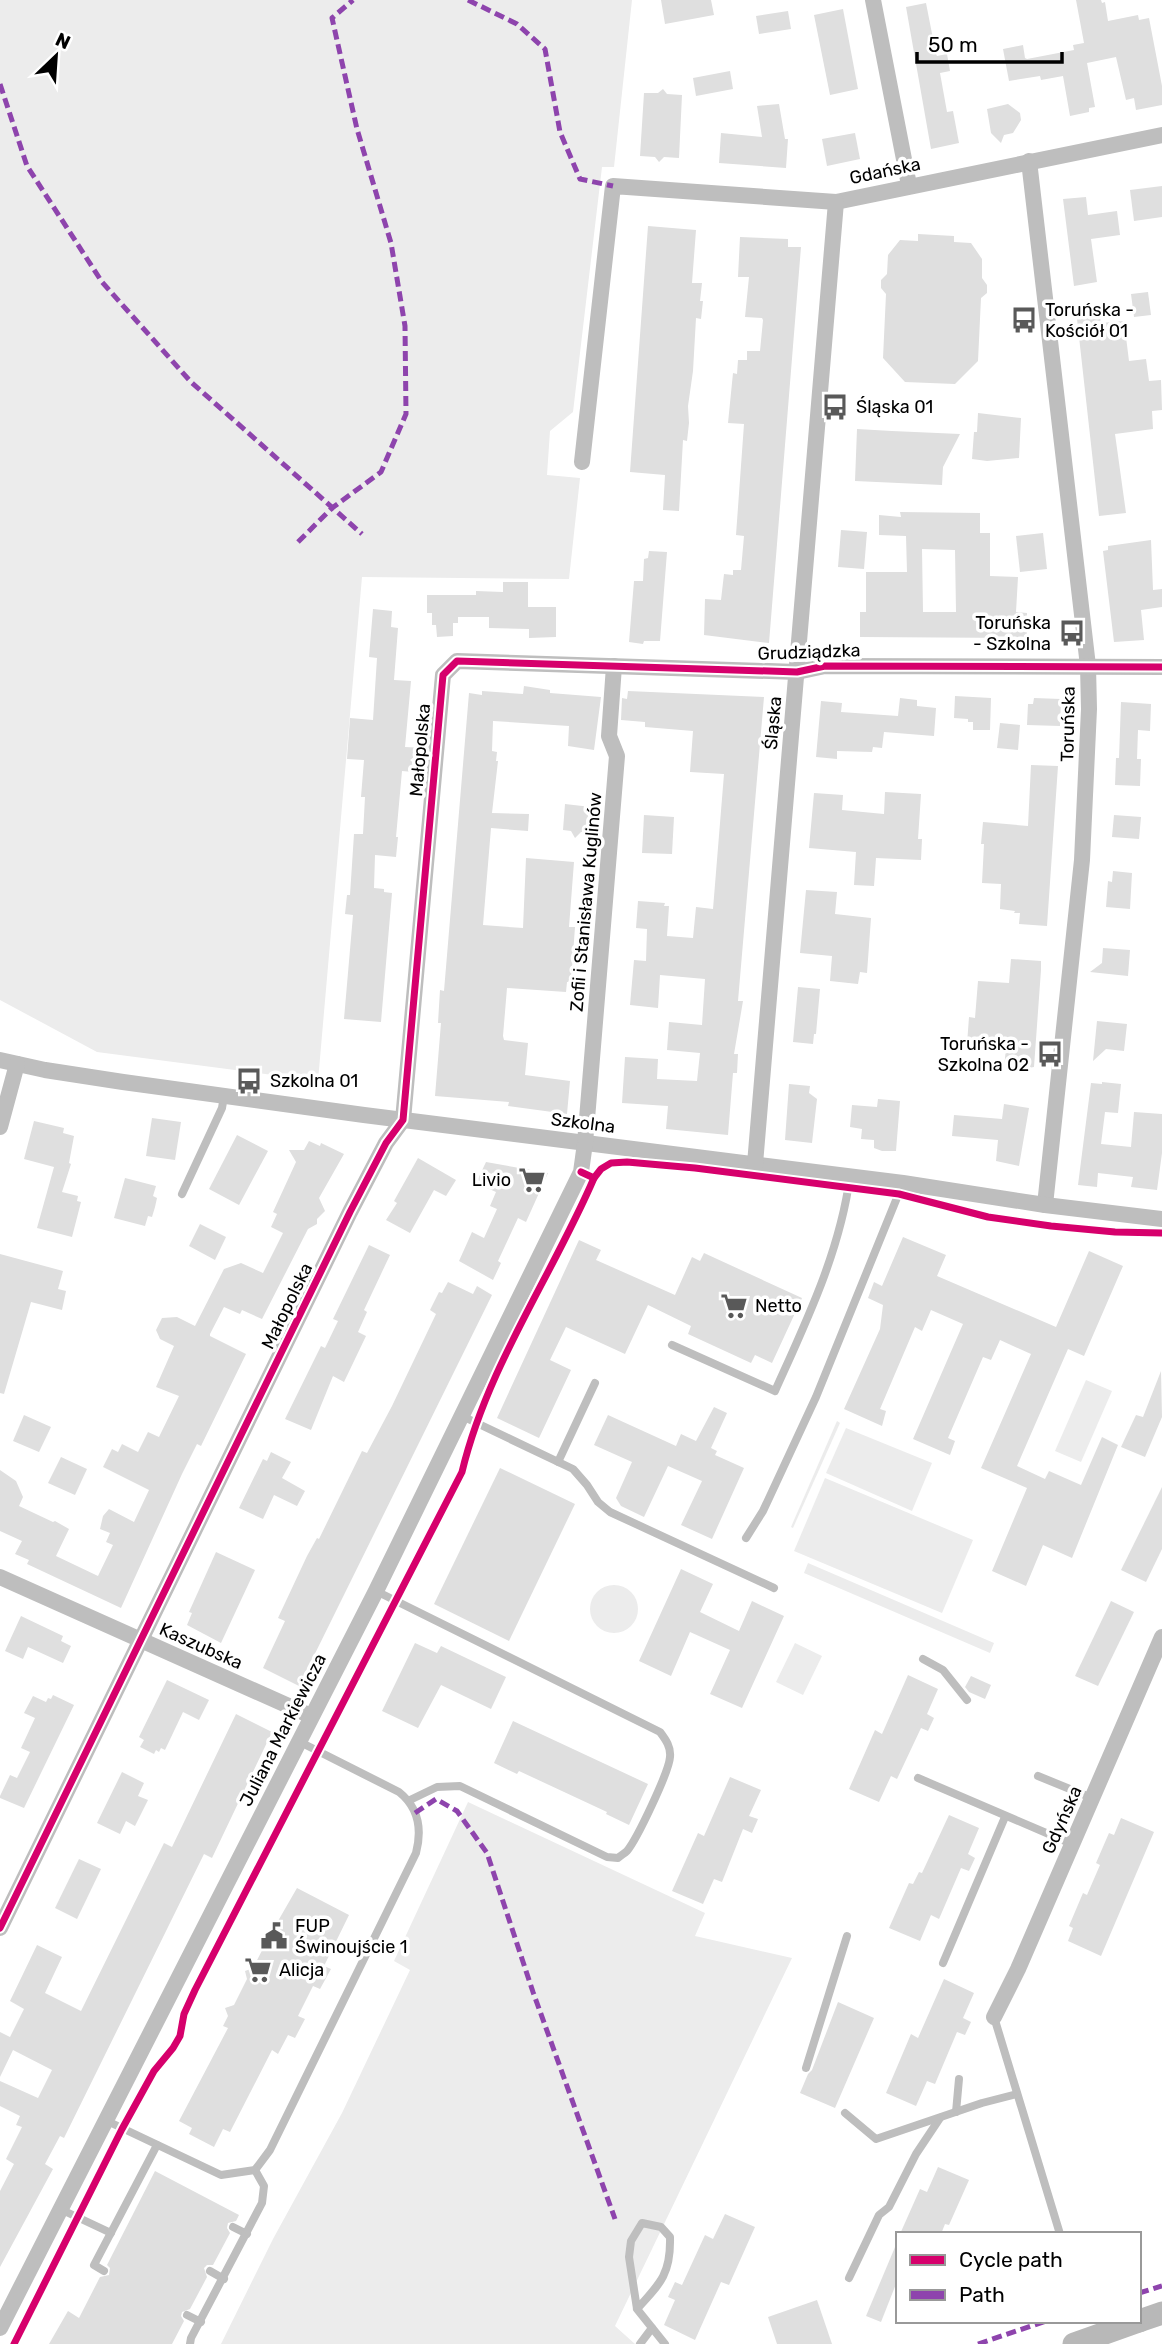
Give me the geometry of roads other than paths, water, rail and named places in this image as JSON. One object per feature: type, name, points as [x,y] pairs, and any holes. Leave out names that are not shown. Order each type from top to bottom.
[{"type":"street","points":[[873,0],[909,185]]},
{"type":"street","name":"Gdańska","points":[[582,462],[613,186],[836,202],[1162,135]]},
{"type":"street","name":"Toruńska","points":[[1030,161],[1088,666],[1089,709],[1082,860],[1045,1205]]},
{"type":"street","name":"Śląska","points":[[755,1164],[836,202]]},
{"type":"street","name":"Grudziądzka","points":[[457,661],[797,672],[825,666],[1162,667]]},
{"type":"street","name":"Małopolska","points":[[0,1928],[356,1200],[386,1143],[402,1121],[443,675],[457,661]]},
{"type":"street","name":"Zofii i Stanisława Kuglinów","points":[[585,1143],[617,756],[609,736],[614,666]]},
{"type":"street","name":"Szkolna","points":[[0,1060],[122,1082],[402,1121],[903,1183],[1045,1205],[1162,1219]]},
{"type":"street","points":[[0,1127],[16,1064]]},
{"type":"street","name":"Juliana Markiewicza","points":[[0,2328],[376,1591],[581,1172],[585,1143]]},
{"type":"street","name":"Kaszubska","points":[[0,1577],[311,1716]]},
{"type":"street","name":"Gdyńska","points":[[994,2017],[1010,1988],[1162,1637]]},
{"type":"street","points":[[1141,2320],[1162,2313]]},
{"type":"street","points":[[1074,2344],[1133,2323]]},
{"type":"lane","points":[[182,1194],[222,1108],[224,1096]]},
{"type":"lane","points":[[672,1345],[775,1391],[824,1275],[842,1220],[850,1177]]},
{"type":"lane","points":[[746,1538],[763,1511],[816,1397],[903,1183]]},
{"type":"lane","points":[[558,1462],[595,1383]]},
{"type":"lane","points":[[462,1416],[573,1469],[598,1502],[610,1512],[774,1588]]},
{"type":"lane","points":[[376,1591],[660,1732],[668,1744],[670,1757],[664,1778],[627,1851],[618,1857],[607,1857],[460,1786],[437,1787],[410,1800]]},
{"type":"lane","points":[[923,1659],[943,1670],[967,1700]]},
{"type":"lane","points":[[105,2120],[221,2175],[255,2170],[270,2150],[416,1853],[420,1836],[410,1800],[381,1782],[298,1741]]},
{"type":"lane","points":[[1038,1776],[1092,1798]]},
{"type":"lane","points":[[918,1778],[1072,1844]]},
{"type":"lane","points":[[943,1963],[1005,1817]]},
{"type":"lane","points":[[806,2068],[847,1936]]},
{"type":"lane","points":[[994,2017],[1059,2232]]},
{"type":"lane","points":[[956,2112],[959,2079]]},
{"type":"lane","points":[[845,2112],[876,2139],[1017,2094]]},
{"type":"lane","points":[[849,2278],[879,2215],[889,2207],[916,2154],[941,2117]]},
{"type":"lane","points":[[104,2271],[94,2265],[157,2145]]},
{"type":"lane","points":[[190,2344],[262,2203],[264,2186],[255,2170]]},
{"type":"lane","points":[[136,2185],[146,2189]]},
{"type":"lane","points":[[60,2209],[111,2233]]},
{"type":"lane","points":[[116,2223],[125,2228]]},
{"type":"lane","points":[[637,2309],[660,2284],[670,2259],[670,2237],[661,2227],[642,2224],[631,2241],[629,2257],[637,2309],[665,2344]]},
{"type":"lane","points":[[233,2227],[247,2234]]},
{"type":"lane","points":[[210,2271],[224,2279]]},
{"type":"lane","points":[[187,2315],[201,2322]]},
{"type":"lane","points":[[640,2344],[652,2328]]},
{"type":"place","name":"Toruńska - Kościół 01","points":[[1024,320]]},
{"type":"place","name":"Śląska 01","points":[[835,407]]},
{"type":"place","name":"Toruńska - Szkolna","points":[[1072,633]]},
{"type":"place","name":"Toruńska - Szkolna 02","points":[[1050,1054]]},
{"type":"place","name":"Szkolna 01","points":[[249,1081]]},
{"type":"place","name":"Livio","points":[[532,1180]]},
{"type":"place","name":"Netto","points":[[734,1306]]},
{"type":"place","name":"FUP Świnoujście 1","points":[[274,1936]]},
{"type":"place","name":"Alicja","points":[[258,1970]]}]
